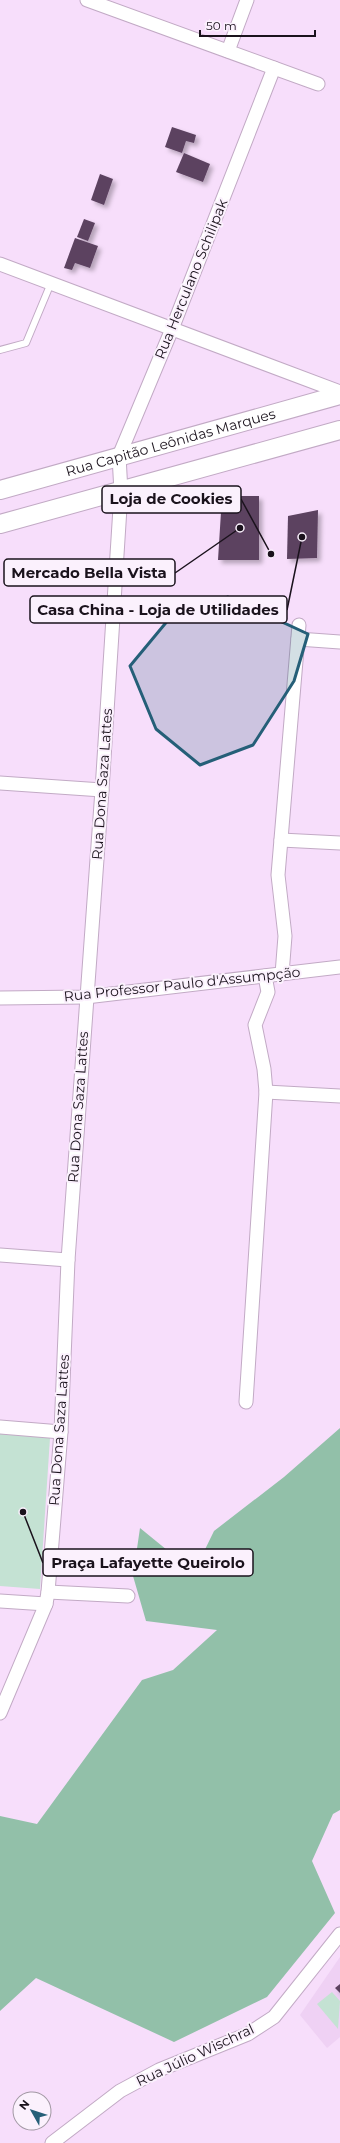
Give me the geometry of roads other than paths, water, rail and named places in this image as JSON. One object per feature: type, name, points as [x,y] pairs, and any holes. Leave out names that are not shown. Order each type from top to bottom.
[{"type":"main road","name":"Rua Capitão Leônidas Marques","points":[[0,490],[340,394]]},
{"type":"main road","points":[[0,524],[121,492],[340,430]]},
{"type":"street","points":[[87,0],[318,84]]},
{"type":"street","points":[[228,51],[247,0]]},
{"type":"street","name":"Rua Herculano Schilipak","points":[[121,492],[119,456],[172,329],[274,68]]},
{"type":"street","points":[[0,264],[340,394]]},
{"type":"street","name":"Rua Dona Saza Lattes","points":[[0,1713],[47,1598],[61,1432],[68,1260],[102,790],[121,492]]},
{"type":"street","points":[[282,974],[285,936],[278,884],[299,625]]},
{"type":"street","points":[[298,639],[340,642]]},
{"type":"street","points":[[0,783],[102,790]]},
{"type":"street","points":[[281,840],[340,843]]},
{"type":"street","name":"Rua Professor Paulo d'Assumpção","points":[[0,998],[86,997],[340,967]]},
{"type":"street","points":[[246,1402],[266,1092],[264,1070],[254,1025],[268,992],[265,976]]},
{"type":"street","points":[[266,1092],[340,1096]]},
{"type":"street","points":[[0,1255],[68,1260]]},
{"type":"street","points":[[0,1428],[61,1432]]},
{"type":"street","points":[[0,1601],[128,1596]]},
{"type":"street","name":"Rua Júlio Wischral","points":[[52,2143],[120,2091],[159,2070],[248,2034],[274,2016],[340,1934]]},
{"type":"lane","points":[[0,350],[26,343],[51,283]]},
{"type":"place","name":"Mercado Bella Vista","points":[[240,528]]},
{"type":"place","name":"Casa China - Loja de Utilidades","points":[[302,537]]},
{"type":"place","name":"Loja de Cookies","points":[[271,554]]},
{"type":"place","name":"Praça Lafayette Queirolo","points":[[23,1512]]}]
